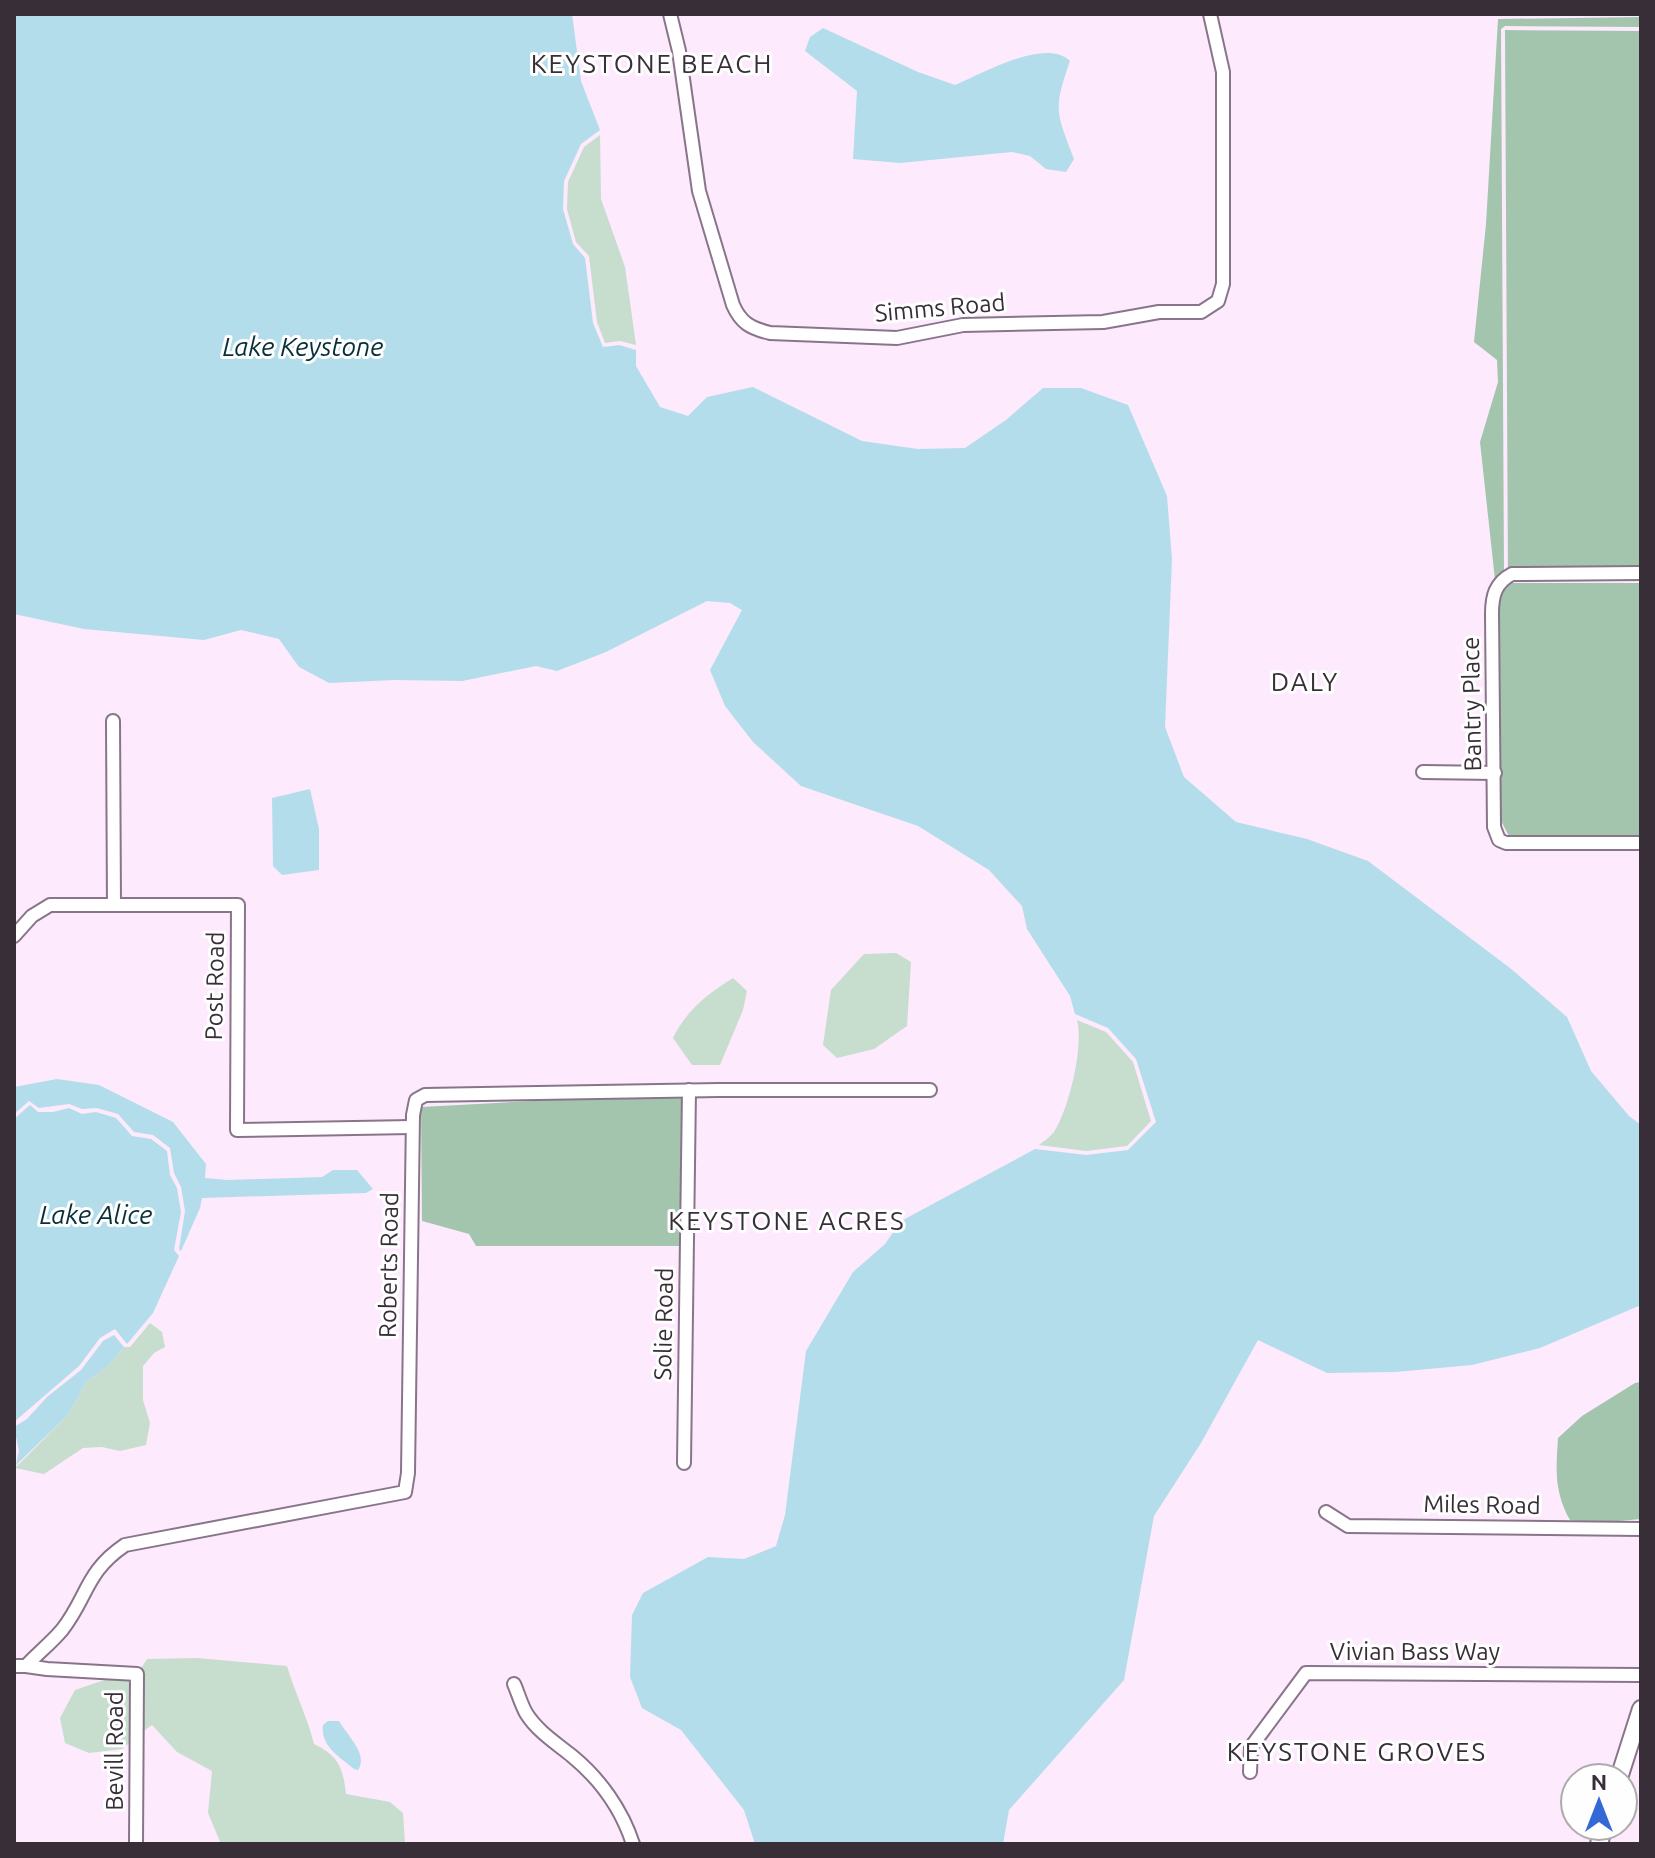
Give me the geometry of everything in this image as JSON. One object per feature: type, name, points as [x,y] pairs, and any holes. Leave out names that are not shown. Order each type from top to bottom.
[{"type":"main road","points":[[1624,1762],[1641,1709]]},
{"type":"street","name":"Simms Road","points":[[670,14],[679,51],[699,191],[733,305],[741,321],[754,329],[770,333],[897,338],[963,325],[1103,322],[1159,312],[1201,312],[1218,301],[1223,284],[1223,72],[1210,14]]},
{"type":"street","name":"Bantry Place","points":[[1641,573],[1512,574],[1497,586],[1492,598],[1494,827],[1499,840],[1506,843],[1641,843]]},
{"type":"street","points":[[113,721],[114,905]]},
{"type":"street","points":[[1423,772],[1495,773]]},
{"type":"street","name":"Post Road","points":[[14,936],[32,916],[50,905],[238,905],[237,1130],[412,1127]]},
{"type":"street","name":"Solie Road","points":[[684,1463],[689,1090]]},
{"type":"street","name":"Roberts Road","points":[[20,1666],[63,1629],[93,1574],[107,1557],[125,1545],[405,1492],[408,1473],[412,1127],[416,1100],[425,1095],[930,1090]]},
{"type":"street","name":"Miles Road","points":[[1326,1512],[1348,1526],[1641,1529]]},
{"type":"street","name":"Bevill Road","points":[[20,1666],[137,1674],[136,1844]]},
{"type":"street","name":"Vivian Bass Way","points":[[1250,1772],[1251,1747],[1306,1673],[1641,1675]]},
{"type":"street","points":[[514,1684],[527,1714],[543,1733],[576,1759],[605,1790],[627,1824],[633,1844]]},
{"type":"green space","points":[[1641,17],[1641,27],[1505,26],[1501,29],[1504,572],[1495,580],[1480,442],[1498,382],[1497,360],[1474,342],[1486,224],[1498,19]]},
{"type":"green space","points":[[1505,30],[1641,31],[1641,579],[1508,579]]},
{"type":"green space","points":[[600,135],[601,199],[625,267],[636,345],[620,341],[605,343],[597,322],[589,256],[576,242],[567,209],[568,182],[584,147]]},
{"type":"green space","points":[[1500,583],[1641,583],[1641,837],[1509,836],[1500,819],[1498,766]]},
{"type":"green space","points":[[896,953],[911,962],[907,1026],[874,1049],[837,1058],[823,1045],[831,990],[864,954]]},
{"type":"green space","points":[[733,978],[747,991],[743,1010],[720,1065],[692,1065],[673,1038],[698,1004]]},
{"type":"green space","points":[[1077,1020],[1106,1032],[1133,1062],[1151,1121],[1127,1146],[1086,1151],[1039,1145],[1060,1122],[1070,1093],[1077,1061]]},
{"type":"green space","points":[[684,1097],[682,1246],[476,1246],[469,1234],[422,1221],[421,1107],[589,1098]]},
{"type":"green space","points":[[150,1323],[162,1332],[165,1347],[154,1353],[143,1366],[143,1400],[150,1423],[146,1445],[120,1451],[102,1447],[83,1448],[44,1474],[15,1468],[67,1416],[86,1382],[108,1366],[124,1347],[130,1347]]},
{"type":"green space","points":[[1641,1382],[1641,1519],[1597,1523],[1570,1520],[1559,1490],[1558,1438],[1582,1416]]},
{"type":"green space","points":[[197,1658],[287,1666],[314,1744],[329,1753],[338,1764],[346,1794],[390,1802],[403,1813],[405,1844],[221,1844],[208,1813],[212,1771],[177,1752],[152,1725],[141,1733],[140,1670],[147,1659]]},
{"type":"green space","points":[[110,1678],[132,1679],[132,1741],[122,1749],[89,1753],[65,1743],[60,1718],[75,1690]]},
{"type":"water","name":"Lake Keystone","points":[[14,14],[572,14],[581,81],[600,130],[581,144],[564,181],[563,209],[573,244],[585,258],[593,323],[603,347],[619,345],[636,350],[636,366],[660,407],[688,416],[707,397],[753,387],[862,441],[918,449],[965,448],[1006,420],[1043,388],[1081,388],[1128,405],[1167,496],[1172,559],[1165,727],[1184,777],[1236,822],[1307,839],[1368,861],[1510,968],[1567,1017],[1591,1071],[1629,1116],[1641,1125],[1641,1305],[1540,1348],[1472,1365],[1395,1372],[1327,1373],[1258,1340],[1201,1443],[1154,1516],[1124,1680],[1009,1810],[1003,1844],[755,1844],[744,1810],[681,1730],[642,1708],[630,1677],[632,1615],[643,1593],[708,1557],[744,1559],[776,1546],[785,1515],[806,1351],[853,1272],[885,1244],[901,1221],[1035,1149],[1086,1155],[1128,1150],[1156,1122],[1136,1059],[1108,1028],[1075,1014],[1070,996],[1027,929],[1022,906],[989,870],[918,826],[801,786],[753,742],[725,706],[710,670],[742,610],[730,603],[707,601],[606,652],[557,671],[536,666],[462,681],[329,683],[299,667],[279,639],[241,630],[204,640],[84,629],[14,614]]},
{"type":"water","points":[[823,28],[918,72],[955,85],[1030,55],[1059,55],[1070,61],[1061,90],[1059,110],[1074,159],[1066,172],[1046,169],[1030,156],[1012,152],[900,163],[853,159],[857,91],[805,51],[810,37]]},
{"type":"water","points":[[310,789],[319,829],[319,870],[282,875],[273,866],[272,798]]},
{"type":"water","points":[[57,1079],[99,1085],[173,1122],[206,1164],[205,1178],[322,1177],[333,1170],[357,1170],[373,1189],[366,1193],[202,1198],[181,1251],[185,1211],[170,1148],[153,1135],[134,1132],[118,1114],[97,1108],[82,1109],[69,1104],[39,1108],[29,1101],[14,1114],[14,1087]]},
{"type":"water","name":"Lake Alice","points":[[30,1105],[38,1112],[69,1108],[82,1114],[96,1112],[116,1118],[132,1136],[151,1139],[167,1151],[170,1175],[177,1188],[181,1212],[174,1250],[179,1256],[153,1313],[127,1344],[115,1329],[100,1338],[79,1366],[14,1422],[14,1119]]},
{"type":"water","points":[[114,1335],[124,1347],[108,1366],[86,1382],[67,1416],[16,1465],[19,1451],[14,1427],[81,1370],[103,1341]]},
{"type":"water","points":[[328,1721],[339,1721],[356,1745],[361,1758],[358,1770],[328,1745],[323,1725]]},
{"type":"district","name":"KEYSTONE BEACH","points":[[652,64]]},
{"type":"district","name":"DALY","points":[[1305,682]]},
{"type":"district","name":"KEYSTONE ACRES","points":[[787,1221]]},
{"type":"district","name":"KEYSTONE GROVES","points":[[1357,1752]]}]
